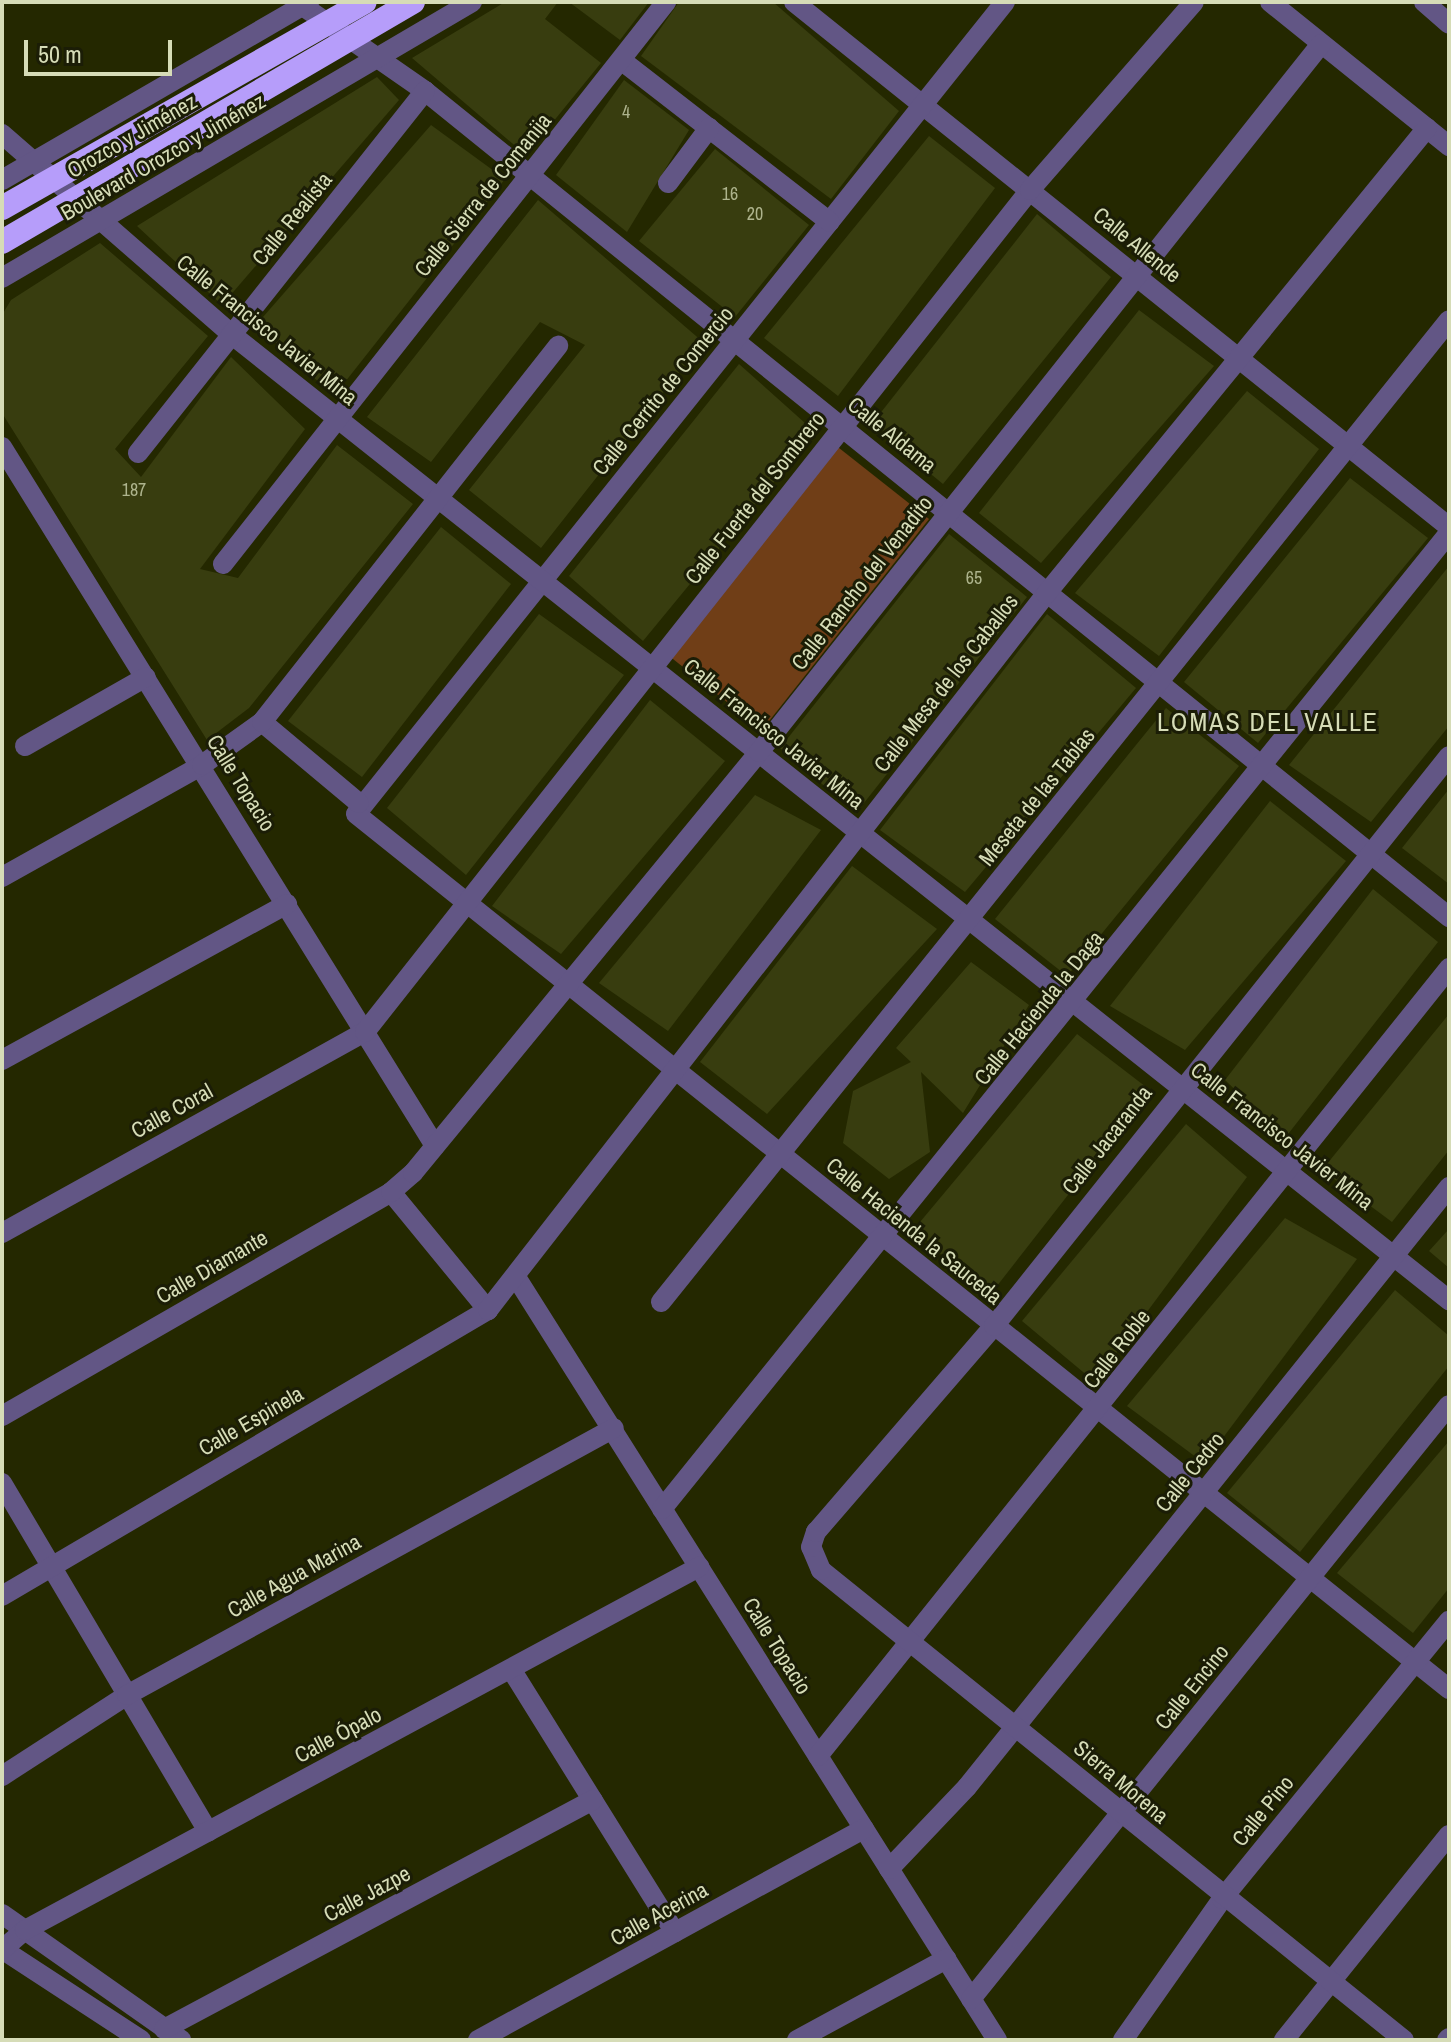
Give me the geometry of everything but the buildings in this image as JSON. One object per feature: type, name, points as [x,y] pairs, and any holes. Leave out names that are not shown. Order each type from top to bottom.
[{"type":"highway","name":"Orozco y Jiménez","points":[[2,208],[365,2]]},
{"type":"highway","name":"Orozco y Jiménez","points":[[2,242],[413,2]]},
{"type":"street","name":"Boulevard Orozco y Jiménez","points":[[2,278],[472,2]]},
{"type":"street","name":"Calle Sierra de Comanija","points":[[223,564],[335,416],[531,176],[666,2]]},
{"type":"street","name":"Calle Allende","points":[[794,2],[1449,527]]},
{"type":"street","name":"Calle Cerrito de Comercio","points":[[358,806],[1005,2]]},
{"type":"street","name":"Calle Fuerte del Sombrero","points":[[365,1032],[1030,190],[1194,2]]},
{"type":"street","points":[[1270,2],[1449,146]]},
{"type":"street","points":[[1424,2],[1449,24]]},
{"type":"street","name":"Calle Aldama","points":[[303,3],[425,91],[1449,917]]},
{"type":"street","name":"Orozco y Jiménez","points":[[5,175],[36,160],[303,3]]},
{"type":"street","name":"Calle Rancho del Venadito","points":[[435,1146],[759,752],[1321,44]]},
{"type":"street","points":[[621,60],[830,222]]},
{"type":"street","name":"Calle Realista","points":[[138,453],[425,91]]},
{"type":"street","points":[[668,183],[709,128]]},
{"type":"street","name":"Calle Mesa de los Caballos","points":[[516,1277],[672,1068],[1046,594],[1242,361],[1427,128]]},
{"type":"street","name":"Calle Francisco Javier Mina","points":[[2,134],[36,160],[98,224],[231,334],[1449,1300]]},
{"type":"street","name":"Meseta de las Tablas","points":[[661,1302],[1449,320]]},
{"type":"street","points":[[2,877],[202,765],[262,722],[436,494],[558,346]]},
{"type":"street","name":"Calle Topacio","points":[[2,447],[202,765],[435,1146]]},
{"type":"street","name":"Calle Hacienda la Daga","points":[[662,1509],[885,1238],[1449,533]]},
{"type":"street","points":[[25,746],[146,677]]},
{"type":"street","name":"Calle Hacienda la Sauceda","points":[[262,722],[358,806],[360,820],[1449,1689]]},
{"type":"street","name":"Calle Jacaranda","points":[[813,1556],[816,1532],[994,1326],[1180,1086],[1449,756]]},
{"type":"street","points":[[2,1060],[287,904]]},
{"type":"street","name":"Calle Roble","points":[[818,1756],[913,1644],[1449,968]]},
{"type":"street","name":"Calle Coral","points":[[2,1233],[365,1032]]},
{"type":"street","name":"Calle Diamante","points":[[2,1416],[391,1192],[435,1146]]},
{"type":"street","name":"Calle Cedro","points":[[889,1869],[967,1787],[1449,1187]]},
{"type":"street","points":[[391,1192],[488,1310]]},
{"type":"street","name":"Calle Topacio","points":[[516,1277],[997,2040]]},
{"type":"street","name":"Calle Espinela","points":[[2,1596],[488,1310],[516,1277]]},
{"type":"street","name":"Calle Encino","points":[[971,1999],[1449,1405]]},
{"type":"street","name":"Calle Agua Marina","points":[[2,1776],[127,1695],[614,1428]]},
{"type":"street","points":[[2,1483],[208,1832]]},
{"type":"street","name":"Sierra Morena","points":[[813,1556],[821,1570],[1122,1812],[1222,1899],[1331,1980],[1404,2040]]},
{"type":"street","name":"Calle Ópalo","points":[[2,1949],[25,1930],[699,1567]]},
{"type":"street","name":"Calle Pino","points":[[1123,2040],[1222,1899],[1449,1621]]},
{"type":"street","points":[[511,1669],[675,1932]]},
{"type":"street","name":"Calle Jazpe","points":[[172,2035],[593,1800]]},
{"type":"street","name":"Calle Acerina","points":[[478,2040],[864,1829]]},
{"type":"street","points":[[1284,2040],[1449,1835]]},
{"type":"street","points":[[2,1914],[172,2035]]},
{"type":"street","points":[[2,1949],[141,2040]]},
{"type":"street","points":[[797,2040],[946,1959]]},
{"type":"shaded area","points":[[834,444],[929,519],[762,730],[668,655]]},
{"type":"district","name":"LOMAS DEL VALLE","points":[[1268,722]]}]
